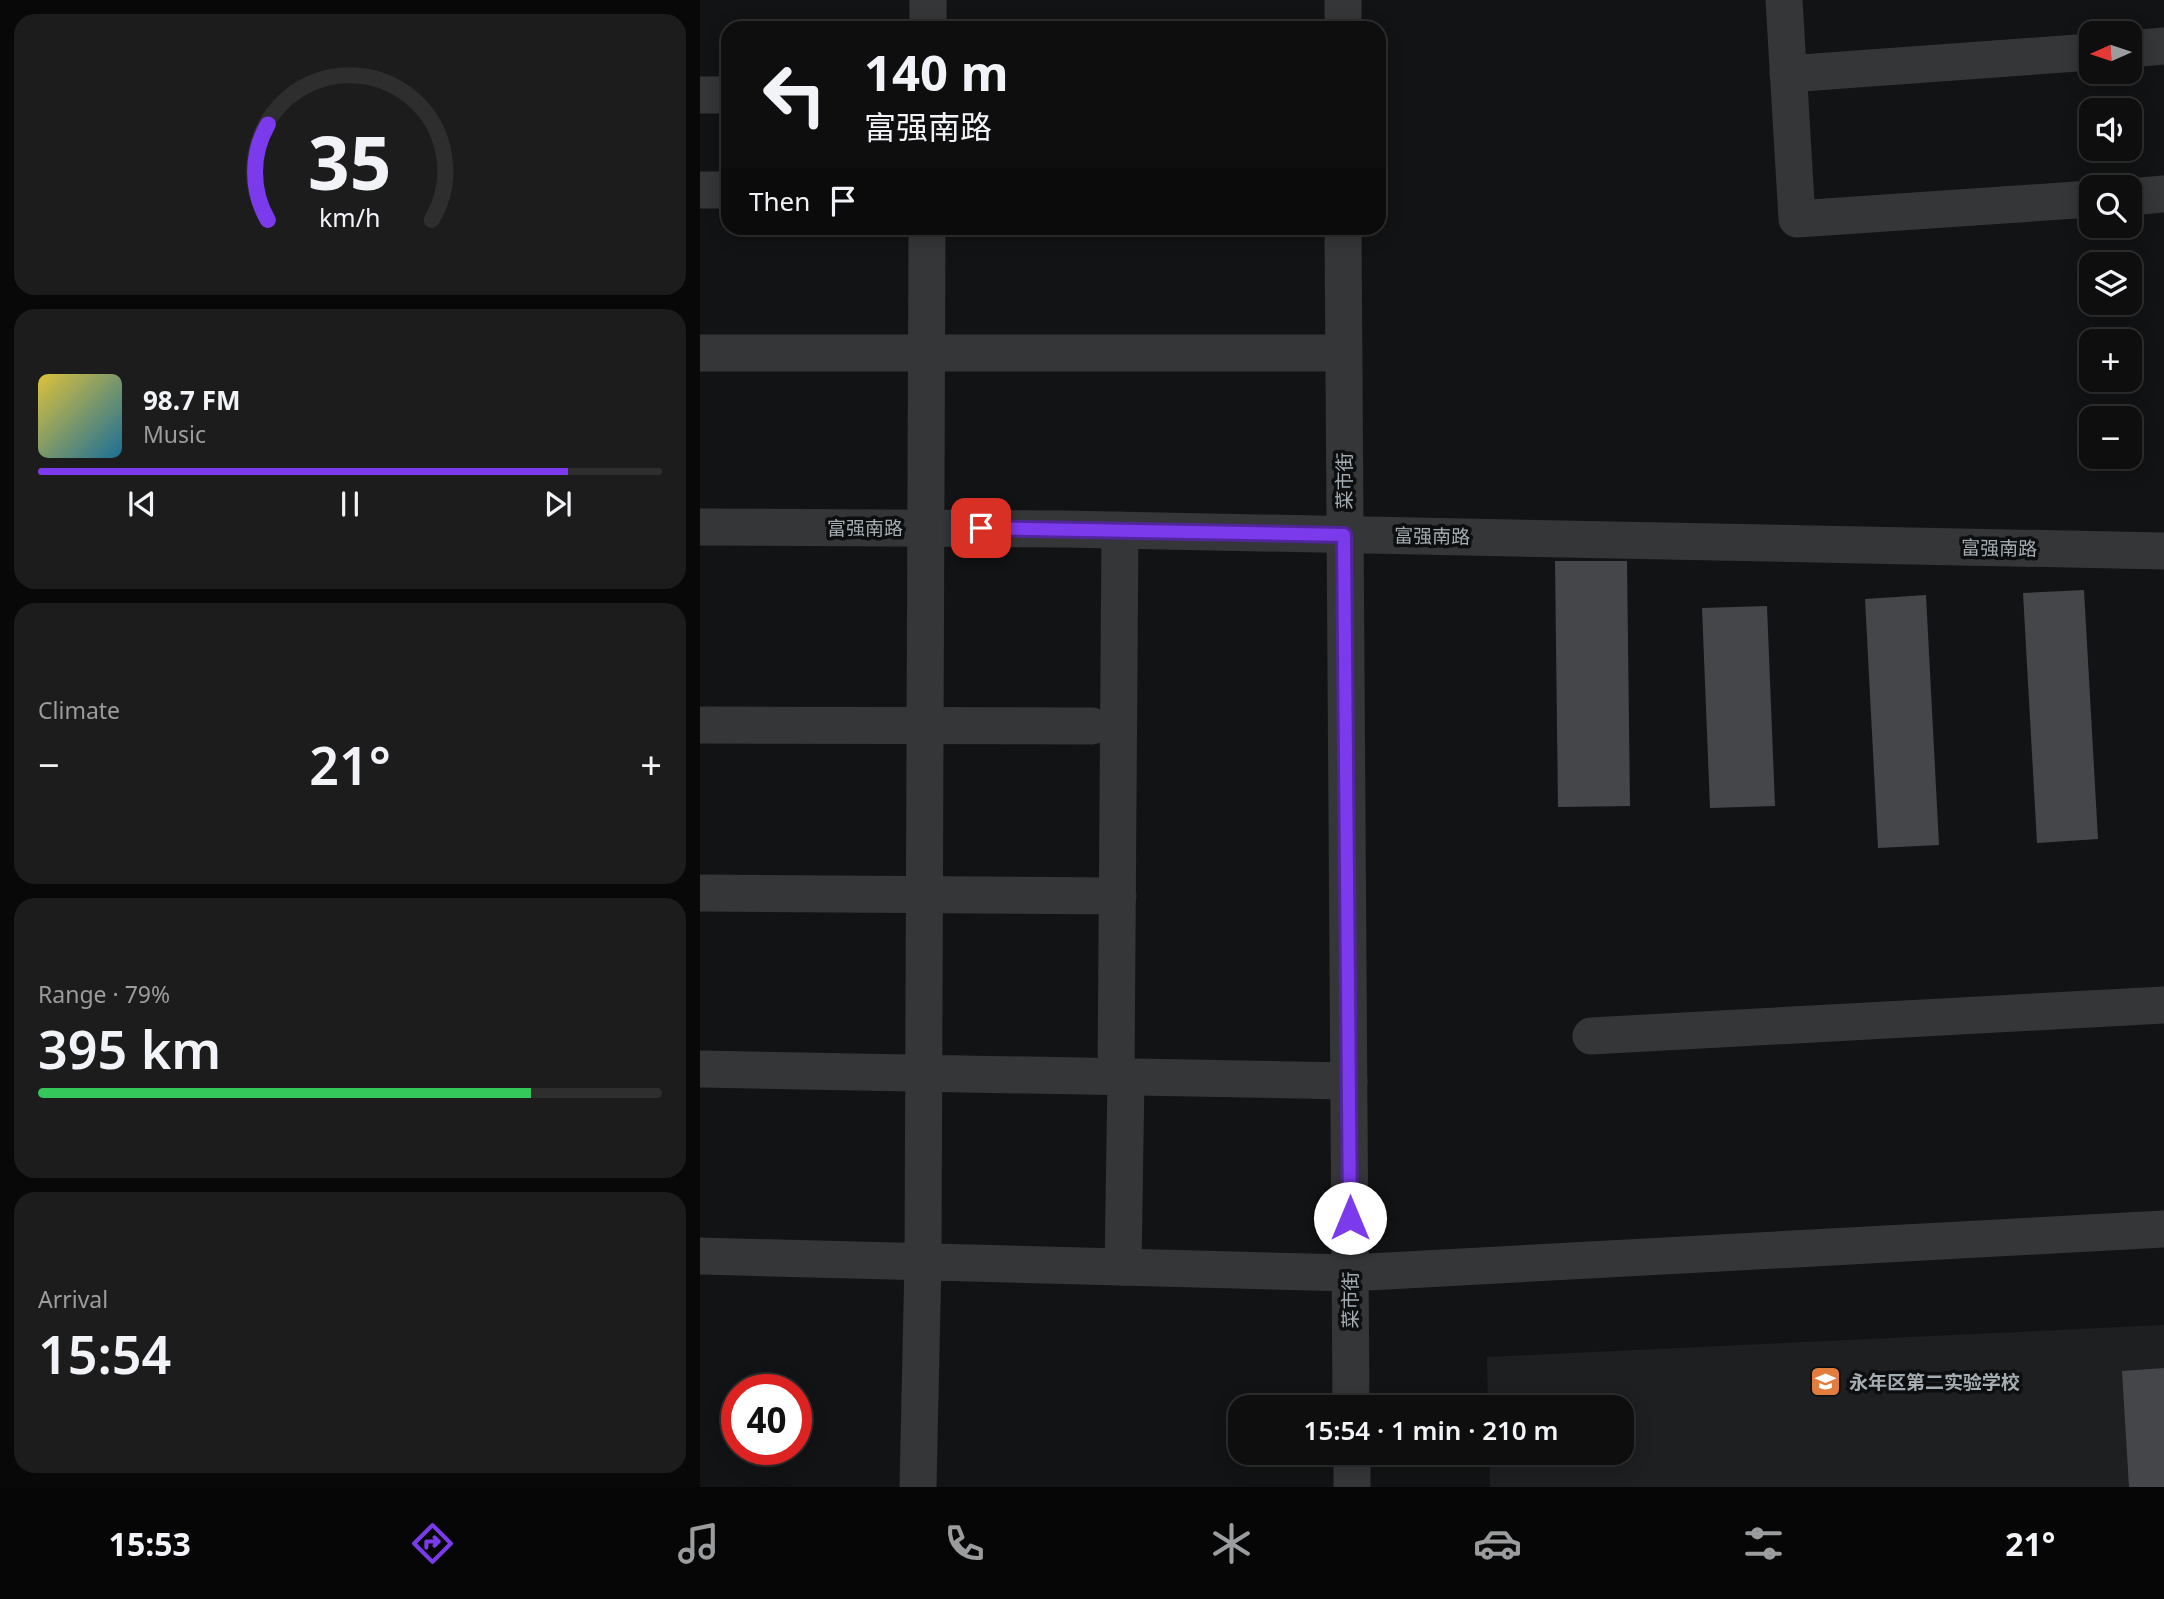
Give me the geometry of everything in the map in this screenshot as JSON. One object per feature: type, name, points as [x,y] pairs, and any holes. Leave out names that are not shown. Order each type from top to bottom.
[{"type":"street","points":[[928,0],[928,21]]},
{"type":"street","points":[[1343,0],[1343,21]]},
{"type":"street","points":[[1784,0],[1797,219],[2079,200]]},
{"type":"street","points":[[2142,48],[2164,46]]},
{"type":"street","points":[[1788,74],[2079,53]]},
{"type":"street","points":[[700,95],[721,95]]},
{"type":"street","points":[[700,190],[721,190]]},
{"type":"street","points":[[2142,196],[2164,194]]},
{"type":"street","points":[[918,1487],[923,1261],[927,235]]},
{"type":"street","name":"菜市街","points":[[1343,235],[1351,1395]]},
{"type":"street","points":[[700,353],[1343,353]]},
{"type":"street","name":"富强南路","points":[[700,527],[1120,530],[2164,551]]},
{"type":"street","points":[[1120,530],[1118,896],[1124,1267]]},
{"type":"street","points":[[700,725],[1093,726]]},
{"type":"street","points":[[700,893],[1118,896]]},
{"type":"street","points":[[1591,1036],[2164,1005]]},
{"type":"street","points":[[700,1069],[1349,1081]]},
{"type":"street","points":[[700,1256],[1350,1273],[2164,1229]]},
{"type":"street","points":[[1352,1465],[1352,1487]]},
{"type":"shaded area","name":"永年区第二实验学校","points":[[2164,1325],[2164,1487],[1490,1487],[1489,1465],[1634,1465],[1634,1395],[1488,1395],[1487,1357]]},
{"type":"building","points":[[1555,561],[1627,561],[1630,806],[1558,807]]},
{"type":"building","points":[[2084,590],[2098,839],[2037,843],[2023,593]]},
{"type":"building","points":[[1926,595],[1939,845],[1878,848],[1865,599]]},
{"type":"building","points":[[1767,606],[1775,806],[1710,808],[1702,608]]},
{"type":"building","points":[[2164,1368],[2164,1487],[2129,1487],[2122,1371]]},
{"type":"place","name":"永年区第二实验学校","points":[[1826,1382]]},
{"type":"route","points":[[981,528],[1344,535],[1350,1218]]}]
